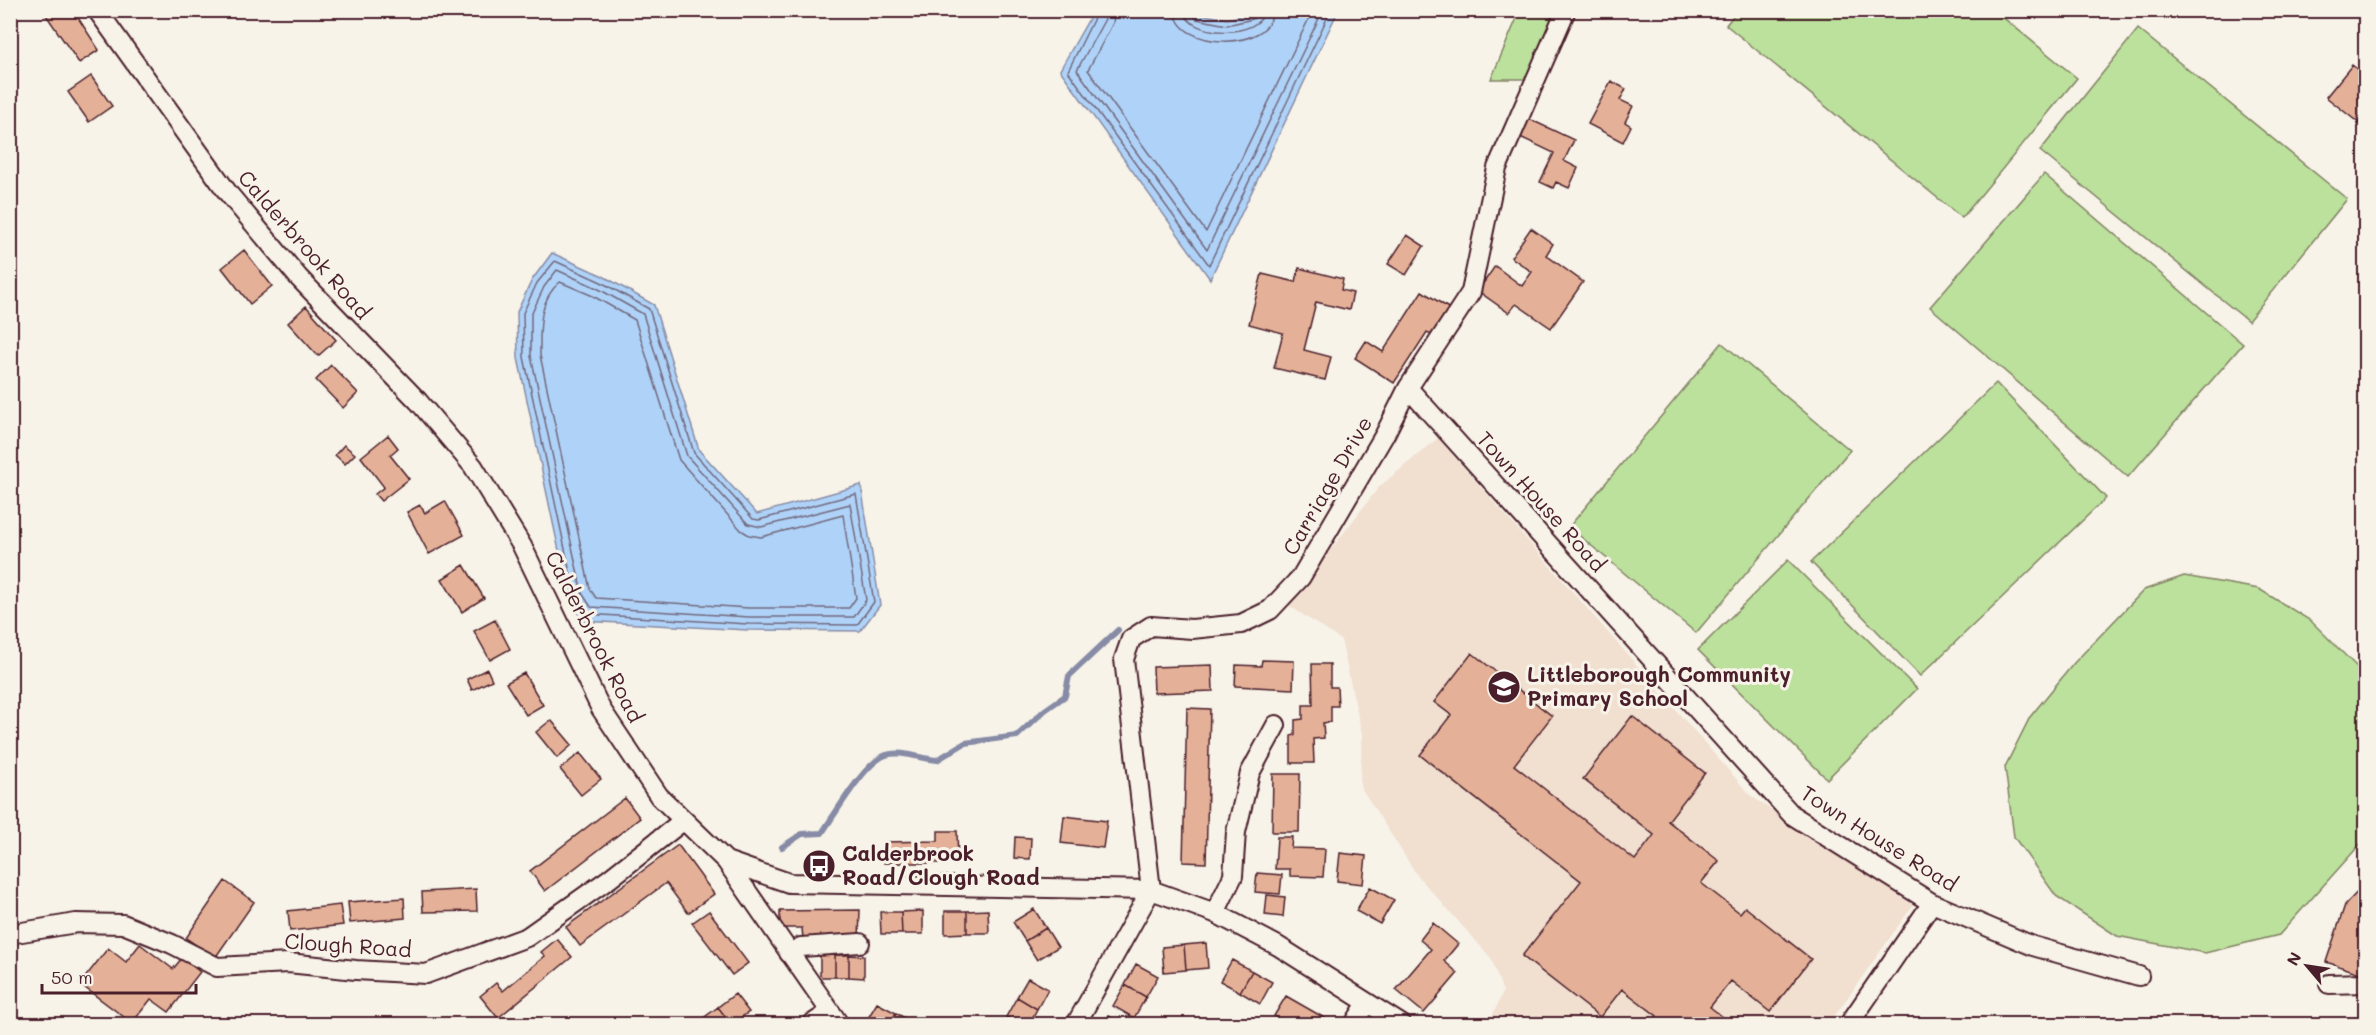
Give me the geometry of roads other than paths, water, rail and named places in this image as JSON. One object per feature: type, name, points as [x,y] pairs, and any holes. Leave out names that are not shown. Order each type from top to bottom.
[{"type":"street","name":"Calderbrook Road","points":[[97,10],[228,193],[299,278],[418,401],[472,466],[522,546],[601,710],[659,796],[726,861],[789,884],[1151,890],[1215,913],[1278,946],[1401,1024]]},
{"type":"street","name":"Carriage Drive","points":[[1151,890],[1125,658],[1131,639],[1151,626],[1192,629],[1240,624],[1270,610],[1301,577],[1385,434],[1408,388],[1471,292],[1497,168],[1566,10]]},
{"type":"street","name":"Town House Road","points":[[1408,388],[1792,815],[1932,903],[2033,946],[2139,976]]},
{"type":"street","points":[[1215,913],[1233,876],[1236,832],[1250,773],[1276,725]]},
{"type":"street","name":"Clough Road","points":[[10,934],[76,923],[123,924],[172,944],[218,967],[288,963],[426,974],[527,937],[609,879],[684,820]]},
{"type":"street","points":[[726,861],[834,1018],[812,1024]]},
{"type":"street","points":[[1076,1024],[1151,890]]},
{"type":"street","points":[[1849,1024],[1932,903]]},
{"type":"street","points":[[789,953],[801,947],[860,943]]},
{"type":"street","points":[[2329,984],[2366,983]]},
{"type":"street","points":[[1354,1024],[1367,1003]]},
{"type":"water","points":[[1094,10],[1183,11],[1227,19],[1263,11],[1338,11],[1210,279],[1060,70]]},
{"type":"water","points":[[552,253],[603,276],[654,305],[699,450],[757,514],[861,485],[880,605],[860,631],[748,630],[583,621],[569,598],[518,358],[517,312],[532,280]]},
{"type":"waterway","points":[[782,847],[802,834],[822,833],[860,778],[886,755],[905,754],[937,760],[965,743],[1017,736],[1045,710],[1065,696],[1069,676],[1118,630]]},
{"type":"place","name":"Littleborough Community Primary School","points":[[1504,687]]},
{"type":"place","name":"Calderbrook Road/Clough Road","points":[[819,866]]}]
